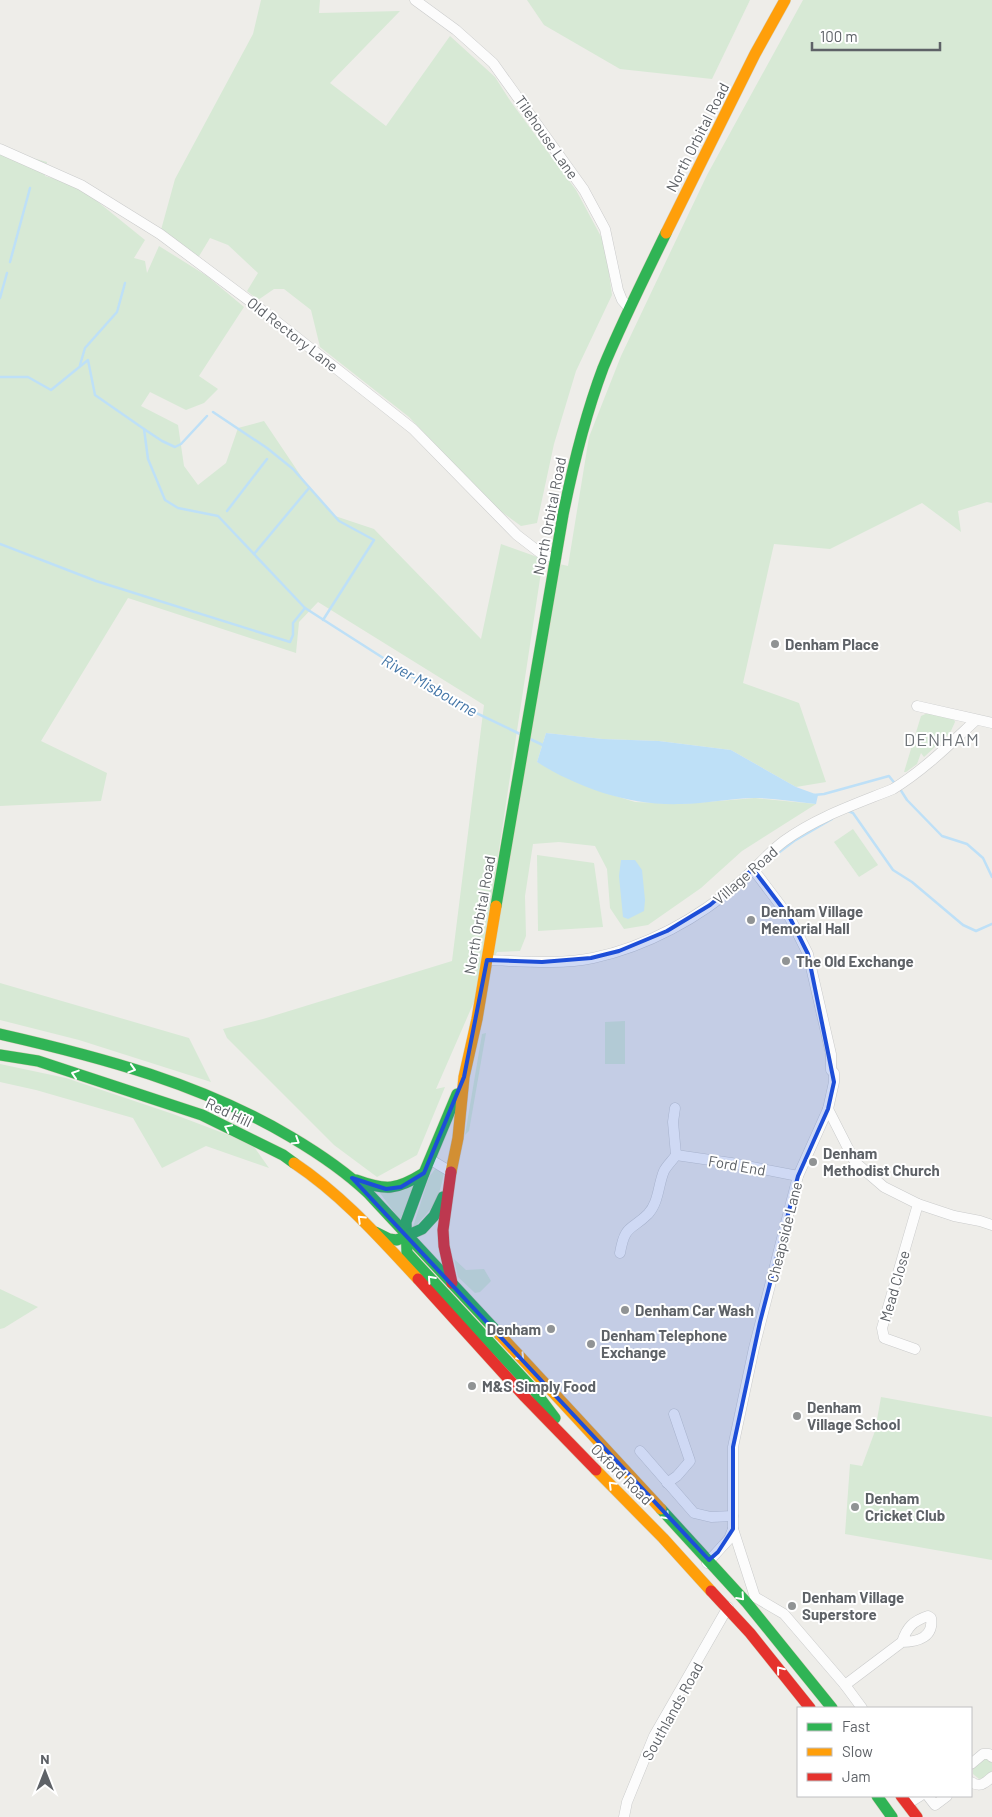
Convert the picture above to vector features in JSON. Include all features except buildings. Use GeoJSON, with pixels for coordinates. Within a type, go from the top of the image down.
{"type":"FeatureCollection","features":[{"type":"Feature","properties":{"kind":"main road","name":"North Orbital Road"},"geometry":{"type":"LineString","coordinates":[[452,1283],[450,1255],[443,1230],[450,1176],[458,1138],[464,1077],[477,1018],[573,466],[586,418],[603,369],[628,308],[755,54],[785,0]]}},
{"type":"Feature","properties":{"kind":"main road","name":"Red Hill"},"geometry":{"type":"LineString","coordinates":[[0,1034],[75,1052],[151,1075],[212,1097],[268,1123],[352,1178],[384,1209],[407,1235]]}},
{"type":"Feature","properties":{"kind":"main road","name":"Red Hill"},"geometry":{"type":"LineString","coordinates":[[0,1055],[38,1062],[202,1115],[283,1155],[320,1180],[407,1267]]}},
{"type":"Feature","properties":{"kind":"main road","name":"North Orbital Road"},"geometry":{"type":"LineString","coordinates":[[407,1235],[406,1222],[464,1077]]}},
{"type":"Feature","properties":{"kind":"main road"},"geometry":{"type":"LineString","coordinates":[[352,1178],[374,1187],[386,1189],[401,1187],[424,1173]]}},
{"type":"Feature","properties":{"kind":"main road"},"geometry":{"type":"LineString","coordinates":[[374,1232],[389,1239],[397,1240],[422,1229],[440,1207],[450,1176]]}},
{"type":"Feature","properties":{"kind":"main road"},"geometry":{"type":"LineString","coordinates":[[407,1235],[407,1253],[534,1390],[588,1462]]}},
{"type":"Feature","properties":{"kind":"main road","name":"Oxford Road"},"geometry":{"type":"LineString","coordinates":[[407,1235],[666,1516],[709,1560],[747,1603],[831,1707]]}},
{"type":"Feature","properties":{"kind":"main road","name":"Oxford Road"},"geometry":{"type":"LineString","coordinates":[[407,1267],[494,1365],[649,1522],[729,1608],[809,1707]]}},
{"type":"Feature","properties":{"kind":"main road"},"geometry":{"type":"LineString","coordinates":[[878,1797],[892,1817]]}},
{"type":"Feature","properties":{"kind":"main road"},"geometry":{"type":"LineString","coordinates":[[904,1800],[917,1817]]}},
{"type":"Feature","properties":{"kind":"street","name":"Tilehouse Lane"},"geometry":{"type":"LineString","coordinates":[[415,0],[456,30],[493,63],[584,190],[605,229],[618,290],[628,308]]}},
{"type":"Feature","properties":{"kind":"street","name":"Old Rectory Lane"},"geometry":{"type":"LineString","coordinates":[[0,149],[81,186],[167,240],[267,314],[413,429],[517,535],[543,555],[556,558]]}},
{"type":"Feature","properties":{"kind":"street"},"geometry":{"type":"LineString","coordinates":[[917,706],[992,723]]}},
{"type":"Feature","properties":{"kind":"street","name":"Village Road"},"geometry":{"type":"LineString","coordinates":[[487,960],[542,962],[591,958],[619,951],[667,931],[710,905],[739,883],[769,852],[786,840],[843,808],[898,786],[940,753],[976,720]]}},
{"type":"Feature","properties":{"kind":"street","name":"Cheapside Lane"},"geometry":{"type":"LineString","coordinates":[[753,869],[790,918],[808,954],[831,1054],[831,1070],[834,1073],[834,1082],[828,1109],[798,1176],[756,1340],[733,1447],[733,1529],[755,1597],[784,1614],[861,1707]]}},
{"type":"Feature","properties":{"kind":"street"},"geometry":{"type":"LineString","coordinates":[[620,1253],[623,1239],[630,1227],[649,1213],[659,1193],[664,1171],[676,1155],[673,1122],[675,1108]]}},
{"type":"Feature","properties":{"kind":"street"},"geometry":{"type":"LineString","coordinates":[[828,1109],[855,1162],[884,1188],[918,1204],[954,1216],[992,1225]]}},
{"type":"Feature","properties":{"kind":"street"},"geometry":{"type":"LineString","coordinates":[[439,1139],[458,1138]]}},
{"type":"Feature","properties":{"kind":"street","name":"Ford End"},"geometry":{"type":"LineString","coordinates":[[676,1155],[798,1176]]}},
{"type":"Feature","properties":{"kind":"street"},"geometry":{"type":"LineString","coordinates":[[431,1160],[450,1176]]}},
{"type":"Feature","properties":{"kind":"street","name":"Mead Close"},"geometry":{"type":"LineString","coordinates":[[914,1349],[884,1338],[882,1328],[918,1204]]}},
{"type":"Feature","properties":{"kind":"street"},"geometry":{"type":"LineString","coordinates":[[668,1483],[690,1462],[674,1414]]}},
{"type":"Feature","properties":{"kind":"street"},"geometry":{"type":"LineString","coordinates":[[640,1451],[694,1513],[711,1517],[733,1516]]}},
{"type":"Feature","properties":{"kind":"street"},"geometry":{"type":"LineString","coordinates":[[729,1608],[704,1569],[709,1560],[729,1539],[733,1529]]}},
{"type":"Feature","properties":{"kind":"street","name":"Southlands Road"},"geometry":{"type":"LineString","coordinates":[[624,1817],[626,1802],[654,1736],[729,1608]]}},
{"type":"Feature","properties":{"kind":"street"},"geometry":{"type":"LineString","coordinates":[[845,1686],[902,1642]]}},
{"type":"Feature","properties":{"kind":"street"},"geometry":{"type":"LineString","coordinates":[[972,1763],[983,1754],[990,1754],[992,1757]]}},
{"type":"Feature","properties":{"kind":"street"},"geometry":{"type":"LineString","coordinates":[[972,1782],[982,1785],[992,1777]]}},
{"type":"Feature","properties":{"kind":"street"},"geometry":{"type":"LineString","coordinates":[[929,1797],[935,1805],[946,1797]]}},
{"type":"Feature","properties":{"kind":"highlighted area"},"geometry":{"type":"Polygon","coordinates":[[[753,869],[790,918],[808,954],[834,1082],[828,1109],[798,1176],[760,1322],[733,1447],[733,1529],[718,1552],[709,1560],[352,1178],[386,1189],[401,1187],[424,1173],[464,1077],[487,960],[542,962],[591,958],[619,951],[667,931],[710,905],[753,869]]]}},
{"type":"Feature","properties":{"kind":"green space"},"geometry":{"type":"Polygon","coordinates":[[[261,0],[320,0],[319,13],[400,11],[330,83],[386,126],[450,36],[495,77],[511,102],[576,190],[605,244],[612,295],[576,371],[554,444],[537,523],[521,526],[495,507],[409,417],[320,347],[311,310],[284,289],[274,289],[258,300],[247,291],[258,273],[228,245],[210,238],[198,258],[161,230],[175,179],[253,34],[261,0]]]}},
{"type":"Feature","properties":{"kind":"green space"},"geometry":{"type":"Polygon","coordinates":[[[527,0],[750,0],[712,79],[620,69],[544,25],[527,0]]]}},
{"type":"Feature","properties":{"kind":"green space"},"geometry":{"type":"Polygon","coordinates":[[[803,0],[992,0],[992,503],[987,502],[958,511],[961,532],[922,503],[830,549],[774,544],[743,683],[799,703],[826,782],[796,787],[731,750],[659,741],[603,739],[546,733],[537,762],[603,792],[635,802],[681,804],[755,798],[816,804],[742,851],[701,888],[648,925],[624,929],[610,908],[607,869],[595,846],[559,842],[533,844],[525,896],[526,936],[520,951],[497,952],[489,969],[555,563],[568,566],[589,437],[621,356],[707,175],[803,0]]]}},
{"type":"Feature","properties":{"kind":"green space"},"geometry":{"type":"Polygon","coordinates":[[[0,149],[47,162],[45,176],[77,185],[145,240],[134,258],[145,261],[147,273],[159,246],[207,276],[244,307],[199,376],[218,389],[204,403],[186,410],[150,392],[141,406],[178,425],[184,466],[198,485],[226,463],[238,428],[264,421],[309,488],[335,516],[374,529],[481,639],[501,544],[543,559],[477,995],[436,1089],[445,1087],[417,1155],[377,1177],[334,1145],[227,1038],[223,1029],[263,1019],[452,961],[484,705],[318,602],[299,622],[296,653],[128,598],[41,741],[107,773],[101,801],[0,806],[0,149]]]}},
{"type":"Feature","properties":{"kind":"green space"},"geometry":{"type":"Polygon","coordinates":[[[930,712],[954,719],[955,722],[950,733],[924,757],[921,753],[917,764],[904,772],[921,716],[930,712]]]}},
{"type":"Feature","properties":{"kind":"green space"},"geometry":{"type":"Polygon","coordinates":[[[853,829],[878,865],[859,877],[834,842],[853,829]]]}},
{"type":"Feature","properties":{"kind":"green space"},"geometry":{"type":"Polygon","coordinates":[[[537,855],[594,863],[603,927],[538,931],[537,855]]]}},
{"type":"Feature","properties":{"kind":"green space"},"geometry":{"type":"Polygon","coordinates":[[[0,983],[189,1038],[211,1082],[79,1040],[0,1020],[0,983]]]}},
{"type":"Feature","properties":{"kind":"green space"},"geometry":{"type":"Polygon","coordinates":[[[625,1021],[625,1064],[605,1064],[605,1022],[625,1021]]]}},
{"type":"Feature","properties":{"kind":"green space"},"geometry":{"type":"Polygon","coordinates":[[[486,1033],[469,1131],[465,1135],[482,1034],[486,1033]]]}},
{"type":"Feature","properties":{"kind":"green space"},"geometry":{"type":"Polygon","coordinates":[[[0,1064],[66,1078],[173,1114],[252,1144],[269,1168],[206,1146],[162,1168],[133,1118],[36,1090],[0,1082],[0,1064]]]}},
{"type":"Feature","properties":{"kind":"green space"},"geometry":{"type":"Polygon","coordinates":[[[436,1168],[444,1173],[437,1199],[412,1230],[429,1177],[436,1168]]]}},
{"type":"Feature","properties":{"kind":"green space"},"geometry":{"type":"Polygon","coordinates":[[[416,1182],[400,1220],[380,1193],[416,1182]]]}},
{"type":"Feature","properties":{"kind":"green space"},"geometry":{"type":"Polygon","coordinates":[[[454,1259],[466,1270],[484,1269],[491,1281],[480,1292],[475,1293],[458,1277],[454,1259]]]}},
{"type":"Feature","properties":{"kind":"green space"},"geometry":{"type":"Polygon","coordinates":[[[0,1289],[38,1307],[0,1329],[0,1289]]]}},
{"type":"Feature","properties":{"kind":"green space"},"geometry":{"type":"Polygon","coordinates":[[[881,1397],[992,1417],[992,1560],[845,1534],[850,1464],[862,1466],[875,1431],[881,1397]]]}},
{"type":"Feature","properties":{"kind":"green space"},"geometry":{"type":"Polygon","coordinates":[[[986,1758],[992,1761],[992,1771],[984,1778],[979,1779],[973,1774],[973,1769],[986,1758]]]}},
{"type":"Feature","properties":{"kind":"water"},"geometry":{"type":"Polygon","coordinates":[[[546,733],[603,739],[659,741],[731,750],[796,787],[818,795],[816,804],[755,798],[691,804],[663,804],[625,799],[588,788],[553,772],[537,762],[546,733]]]}},
{"type":"Feature","properties":{"kind":"water"},"geometry":{"type":"Polygon","coordinates":[[[621,860],[635,860],[642,870],[645,900],[644,911],[628,919],[623,917],[619,876],[621,860]]]}},
{"type":"Feature","properties":{"kind":"waterway"},"geometry":{"type":"LineString","coordinates":[[10,262],[30,188]]}},
{"type":"Feature","properties":{"kind":"waterway"},"geometry":{"type":"LineString","coordinates":[[0,298],[7,273]]}},
{"type":"Feature","properties":{"kind":"waterway"},"geometry":{"type":"LineString","coordinates":[[80,365],[85,348],[117,312],[125,283]]}},
{"type":"Feature","properties":{"kind":"waterway","name":"River Misbourne"},"geometry":{"type":"LineString","coordinates":[[0,377],[28,377],[51,390],[88,360],[95,395],[144,429],[148,459],[165,500],[178,508],[218,516],[305,608],[449,700],[520,734]]}},
{"type":"Feature","properties":{"kind":"waterway"},"geometry":{"type":"LineString","coordinates":[[213,412],[267,448],[293,469],[339,521],[374,540],[323,620]]}},
{"type":"Feature","properties":{"kind":"waterway"},"geometry":{"type":"LineString","coordinates":[[144,429],[175,447],[181,444],[207,416]]}},
{"type":"Feature","properties":{"kind":"waterway"},"geometry":{"type":"LineString","coordinates":[[227,511],[267,459]]}},
{"type":"Feature","properties":{"kind":"waterway"},"geometry":{"type":"LineString","coordinates":[[254,554],[309,488]]}},
{"type":"Feature","properties":{"kind":"waterway"},"geometry":{"type":"LineString","coordinates":[[0,544],[96,581],[290,642],[293,635],[293,623],[305,608]]}},
{"type":"Feature","properties":{"kind":"waterway","name":"River Misbourne"},"geometry":{"type":"LineString","coordinates":[[530,739],[545,746]]}},
{"type":"Feature","properties":{"kind":"waterway","name":"River Misbourne"},"geometry":{"type":"LineString","coordinates":[[814,795],[889,776],[896,785]]}},
{"type":"Feature","properties":{"kind":"waterway","name":"River Misbourne"},"geometry":{"type":"LineString","coordinates":[[900,789],[907,800],[942,836],[967,844],[983,858],[992,877]]}},
{"type":"Feature","properties":{"kind":"waterway"},"geometry":{"type":"LineString","coordinates":[[848,811],[853,813],[893,870],[912,882],[963,925],[976,931],[992,924]]}},
{"type":"Feature","properties":{"kind":"waterway"},"geometry":{"type":"LineString","coordinates":[[773,857],[794,841],[832,819]]}},
{"type":"Feature","properties":{"kind":"traffic: fast"},"geometry":{"type":"LineString","coordinates":[[496,906],[563,515],[575,459],[603,368],[625,317],[666,233]]}},
{"type":"Feature","properties":{"kind":"traffic: fast"},"geometry":{"type":"LineString","coordinates":[[0,1034],[76,1052],[186,1087],[257,1118],[311,1149],[350,1177],[368,1193],[500,1335]]}},
{"type":"Feature","properties":{"kind":"traffic: fast"},"geometry":{"type":"LineString","coordinates":[[0,1055],[38,1061],[202,1115],[283,1155],[294,1163]]}},
{"type":"Feature","properties":{"kind":"traffic: fast"},"geometry":{"type":"LineString","coordinates":[[457,1094],[406,1222],[407,1253],[534,1390],[555,1418]]}},
{"type":"Feature","properties":{"kind":"traffic: fast"},"geometry":{"type":"LineString","coordinates":[[356,1180],[375,1186],[391,1187],[399,1186],[424,1173]]}},
{"type":"Feature","properties":{"kind":"traffic: fast"},"geometry":{"type":"LineString","coordinates":[[375,1232],[389,1239],[397,1240],[422,1229],[434,1216],[443,1197]]}},
{"type":"Feature","properties":{"kind":"traffic: fast"},"geometry":{"type":"LineString","coordinates":[[661,1509],[747,1603],[831,1707]]}},
{"type":"Feature","properties":{"kind":"traffic: fast"},"geometry":{"type":"LineString","coordinates":[[878,1797],[892,1817]]}},
{"type":"Feature","properties":{"kind":"traffic: slow"},"geometry":{"type":"LineString","coordinates":[[666,233],[755,54],[785,0]]}},
{"type":"Feature","properties":{"kind":"traffic: slow"},"geometry":{"type":"LineString","coordinates":[[451,1172],[458,1138],[464,1077],[477,1019],[496,906]]}},
{"type":"Feature","properties":{"kind":"traffic: slow"},"geometry":{"type":"LineString","coordinates":[[294,1163],[312,1175],[344,1203],[418,1279]]}},
{"type":"Feature","properties":{"kind":"traffic: slow"},"geometry":{"type":"LineString","coordinates":[[500,1335],[661,1509]]}},
{"type":"Feature","properties":{"kind":"traffic: slow"},"geometry":{"type":"LineString","coordinates":[[596,1470],[663,1538],[711,1591]]}},
{"type":"Feature","properties":{"kind":"traffic: jam"},"geometry":{"type":"LineString","coordinates":[[451,1172],[443,1230],[444,1246],[452,1283]]}},
{"type":"Feature","properties":{"kind":"traffic: jam"},"geometry":{"type":"LineString","coordinates":[[418,1279],[525,1397],[596,1470]]}},
{"type":"Feature","properties":{"kind":"traffic: jam"},"geometry":{"type":"LineString","coordinates":[[711,1591],[750,1633],[809,1707]]}},
{"type":"Feature","properties":{"kind":"traffic: jam"},"geometry":{"type":"LineString","coordinates":[[902,1797],[917,1817]]}},
{"type":"Feature","properties":{"kind":"place","name":"Denham Place"},"geometry":{"type":"Point","coordinates":[775,644]}},
{"type":"Feature","properties":{"kind":"place","name":"Denham Village Memorial Hall"},"geometry":{"type":"Point","coordinates":[751,920]}},
{"type":"Feature","properties":{"kind":"place","name":"The Old Exchange"},"geometry":{"type":"Point","coordinates":[786,961]}},
{"type":"Feature","properties":{"kind":"place","name":"Denham Methodist Church"},"geometry":{"type":"Point","coordinates":[813,1162]}},
{"type":"Feature","properties":{"kind":"place","name":"Denham Car Wash"},"geometry":{"type":"Point","coordinates":[625,1310]}},
{"type":"Feature","properties":{"kind":"place","name":"Denham"},"geometry":{"type":"Point","coordinates":[551,1329]}},
{"type":"Feature","properties":{"kind":"place","name":"Denham Telephone Exchange"},"geometry":{"type":"Point","coordinates":[591,1344]}},
{"type":"Feature","properties":{"kind":"place","name":"M&S Simply Food"},"geometry":{"type":"Point","coordinates":[472,1386]}},
{"type":"Feature","properties":{"kind":"place","name":"Denham Village School"},"geometry":{"type":"Point","coordinates":[797,1416]}},
{"type":"Feature","properties":{"kind":"place","name":"Denham Cricket Club"},"geometry":{"type":"Point","coordinates":[855,1507]}},
{"type":"Feature","properties":{"kind":"place","name":"Denham Village Superstore"},"geometry":{"type":"Point","coordinates":[792,1606]}},
{"type":"Feature","properties":{"kind":"district","name":"DENHAM"},"geometry":{"type":"Point","coordinates":[942,739]}}]}
